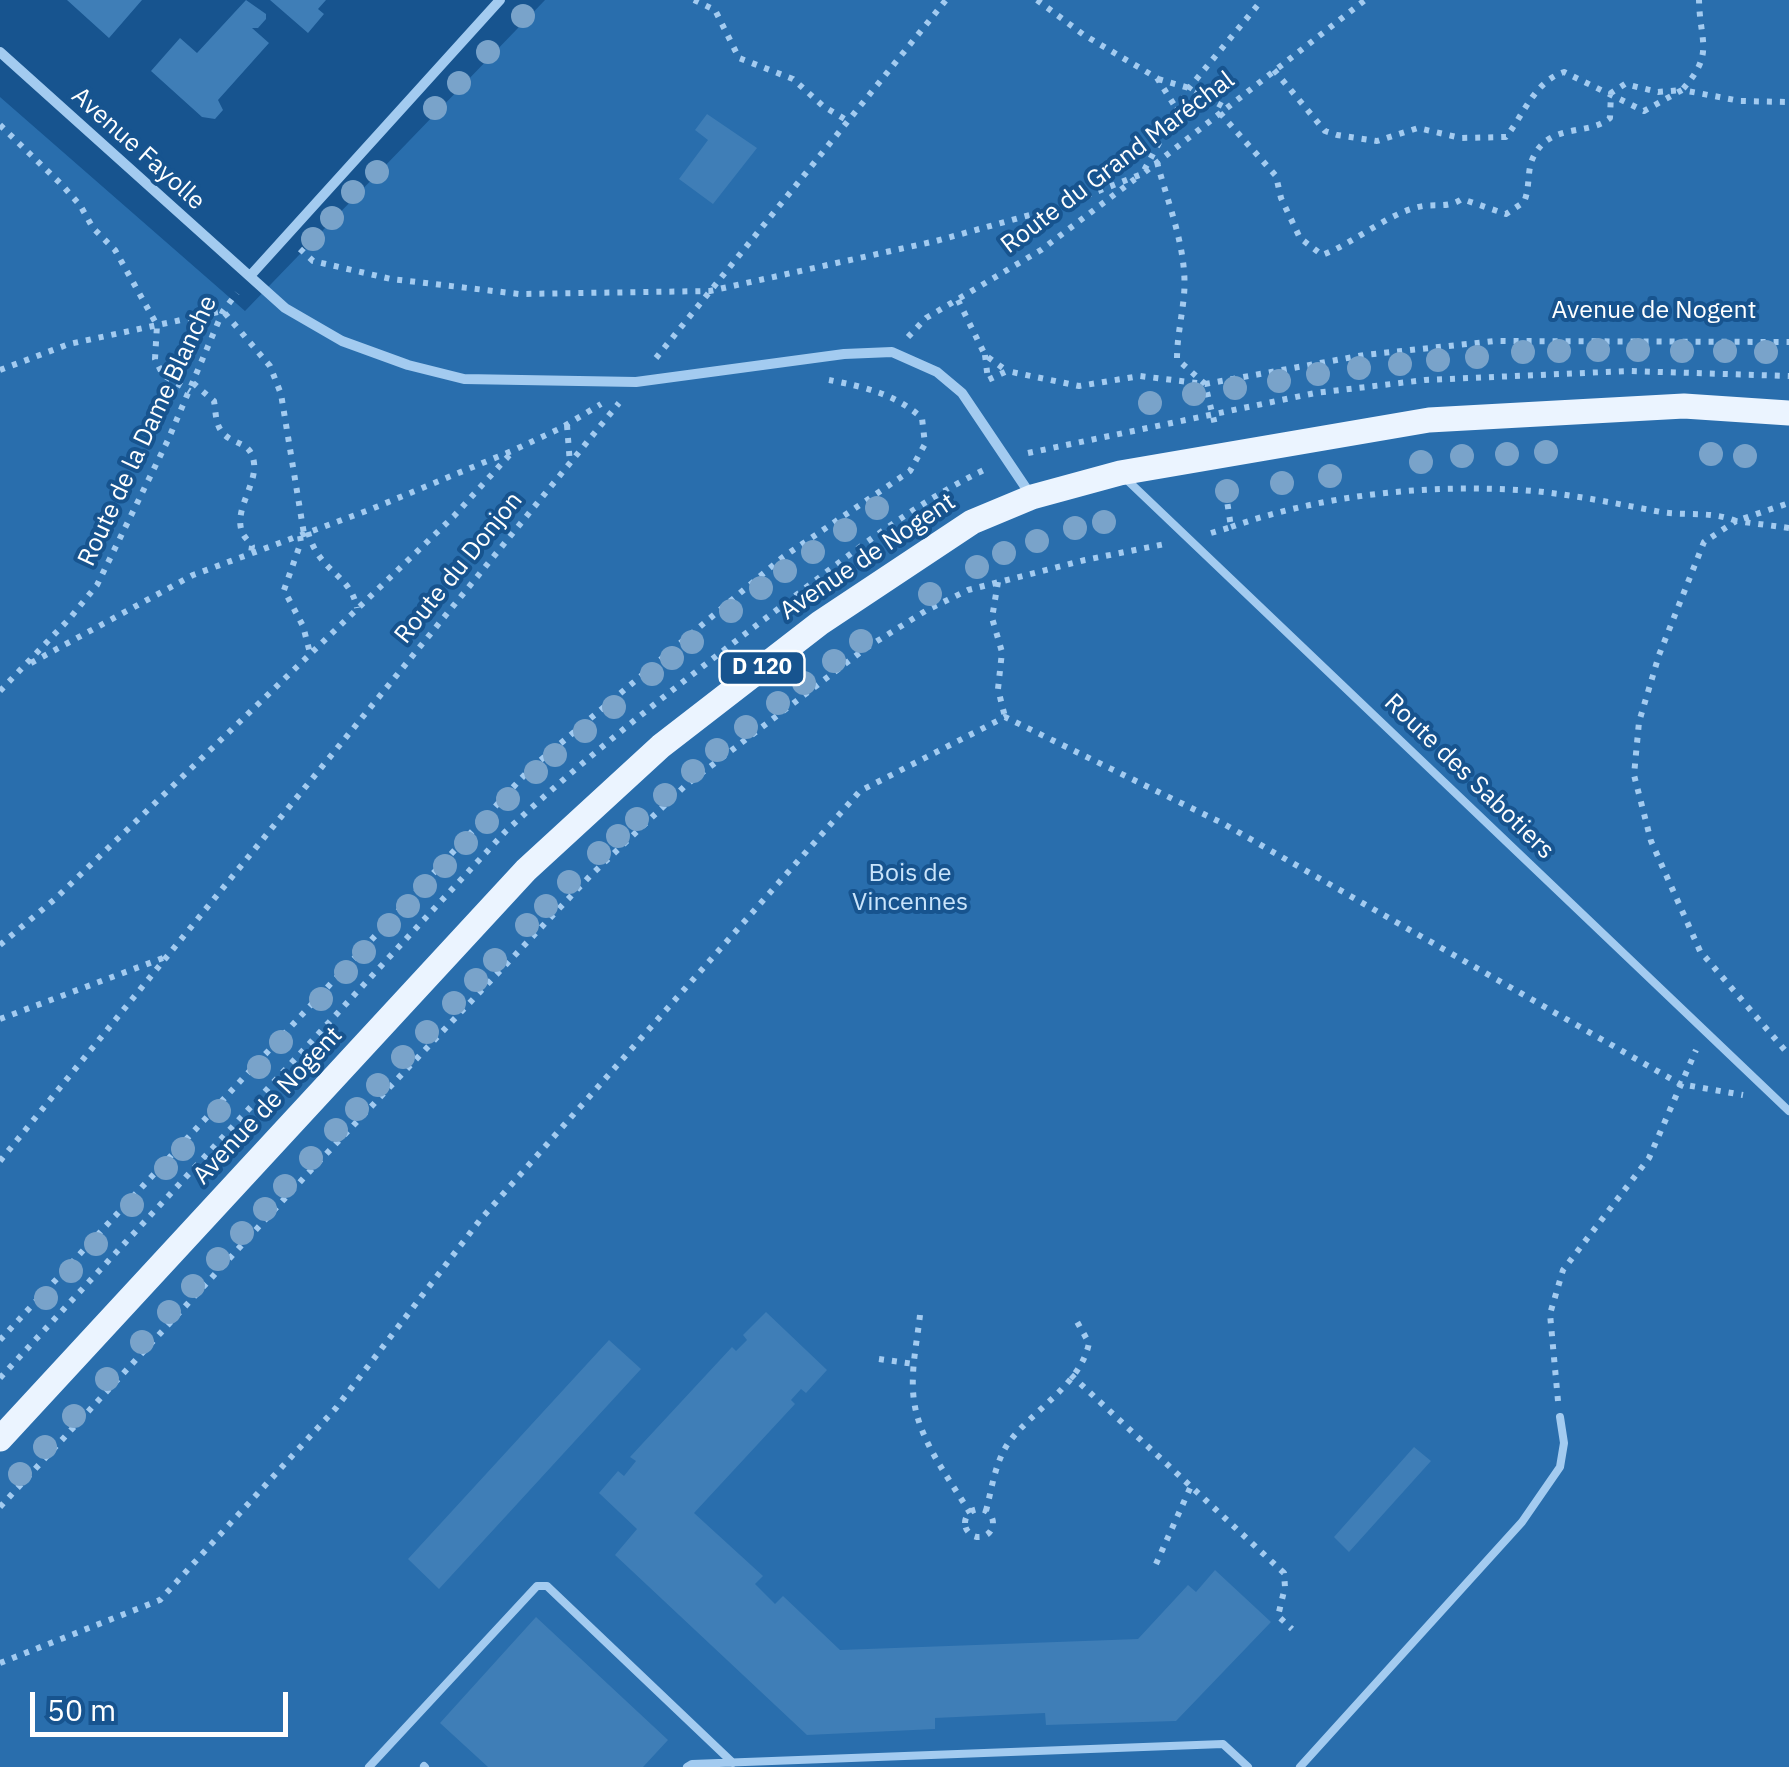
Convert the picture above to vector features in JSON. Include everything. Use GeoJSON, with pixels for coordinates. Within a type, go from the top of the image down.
{"type":"FeatureCollection","features":[{"type":"Feature","properties":{"kind":"main road","name":"Avenue de Nogent"},"geometry":{"type":"LineString","coordinates":[[0,1439],[526,870],[660,746],[820,623],[944,538],[1032,497],[1120,473],[1430,420],[1684,406],[1789,413]]}},
{"type":"Feature","properties":{"kind":"street"},"geometry":{"type":"LineString","coordinates":[[500,0],[250,276],[285,308],[328,333],[408,365],[464,379],[636,382],[844,354],[892,352],[937,372],[962,393],[1032,497]]}},
{"type":"Feature","properties":{"kind":"street","name":"Avenue Fayolle"},"geometry":{"type":"LineString","coordinates":[[0,52],[250,276]]}},
{"type":"Feature","properties":{"kind":"lane","name":"Route des Sabotiers"},"geometry":{"type":"LineString","coordinates":[[1120,473],[1789,1111]]}},
{"type":"Feature","properties":{"kind":"lane"},"geometry":{"type":"LineString","coordinates":[[1300,1767],[1522,1522],[1560,1467],[1564,1443],[1560,1417]]}},
{"type":"Feature","properties":{"kind":"lane"},"geometry":{"type":"LineString","coordinates":[[369,1767],[537,1586],[547,1586],[734,1762]]}},
{"type":"Feature","properties":{"kind":"lane"},"geometry":{"type":"LineString","coordinates":[[686,1767],[1223,1744],[1248,1767]]}},
{"type":"Feature","properties":{"kind":"path"},"geometry":{"type":"LineString","coordinates":[[694,0],[715,10],[738,58],[794,79],[848,121]]}},
{"type":"Feature","properties":{"kind":"path","name":"Route du Donjon"},"geometry":{"type":"LineString","coordinates":[[0,1161],[946,0]]}},
{"type":"Feature","properties":{"kind":"path"},"geometry":{"type":"LineString","coordinates":[[1037,0],[1084,35],[1157,78],[1189,88],[1223,110],[1276,176],[1281,198],[1300,238],[1322,255],[1406,211],[1424,206],[1462,199],[1506,214],[1517,208],[1528,194],[1532,160],[1542,147],[1561,132],[1601,126],[1610,118],[1611,93]]}},
{"type":"Feature","properties":{"kind":"path"},"geometry":{"type":"LineString","coordinates":[[300,249],[314,261],[390,279],[519,294],[710,292],[936,241],[1055,208],[1142,174],[1189,88],[1262,0]]}},
{"type":"Feature","properties":{"kind":"path","name":"Route du Grand Maréchal"},"geometry":{"type":"LineString","coordinates":[[892,352],[926,318],[1041,250],[1364,0]]}},
{"type":"Feature","properties":{"kind":"path"},"geometry":{"type":"LineString","coordinates":[[1274,70],[1325,131],[1367,142],[1418,128],[1462,138],[1506,137],[1532,96],[1564,72],[1644,112],[1682,90],[1703,63],[1699,0]]}},
{"type":"Feature","properties":{"kind":"path"},"geometry":{"type":"LineString","coordinates":[[1157,78],[1176,108]]}},
{"type":"Feature","properties":{"kind":"path"},"geometry":{"type":"LineString","coordinates":[[1611,93],[1625,84],[1658,92],[1682,90],[1740,101],[1789,102]]}},
{"type":"Feature","properties":{"kind":"path"},"geometry":{"type":"LineString","coordinates":[[0,125],[80,205],[93,228],[115,250],[156,325],[155,359],[163,376],[192,387],[214,402],[224,436],[251,452],[254,473],[241,523],[252,546],[251,553]]}},
{"type":"Feature","properties":{"kind":"path"},"geometry":{"type":"LineString","coordinates":[[1157,162],[1182,255],[1184,294],[1177,359],[1204,384],[1231,527]]}},
{"type":"Feature","properties":{"kind":"path","name":"Route de la Dame Blanche"},"geometry":{"type":"LineString","coordinates":[[0,691],[97,585],[192,387],[223,311],[250,276]]}},
{"type":"Feature","properties":{"kind":"path"},"geometry":{"type":"LineString","coordinates":[[958,300],[986,355],[988,380],[1006,371],[986,355]]}},
{"type":"Feature","properties":{"kind":"path"},"geometry":{"type":"LineString","coordinates":[[0,370],[69,344],[223,311],[270,366],[281,394],[304,534],[317,558],[349,586],[357,608]]}},
{"type":"Feature","properties":{"kind":"path","name":"Avenue de Nogent"},"geometry":{"type":"LineString","coordinates":[[1006,371],[1080,386],[1140,376],[1204,384],[1364,355],[1496,341],[1789,342]]}},
{"type":"Feature","properties":{"kind":"path"},"geometry":{"type":"LineString","coordinates":[[0,1340],[530,769],[783,557],[910,472],[924,444],[922,418],[902,401],[882,392],[814,380]]}},
{"type":"Feature","properties":{"kind":"path"},"geometry":{"type":"LineString","coordinates":[[24,667],[193,575],[514,450],[566,425],[636,382]]}},
{"type":"Feature","properties":{"kind":"path"},"geometry":{"type":"LineString","coordinates":[[566,425],[570,464]]}},
{"type":"Feature","properties":{"kind":"path"},"geometry":{"type":"LineString","coordinates":[[0,945],[55,899],[454,516],[514,450]]}},
{"type":"Feature","properties":{"kind":"path"},"geometry":{"type":"LineString","coordinates":[[0,1507],[310,1170],[590,876],[686,786],[866,648],[927,610],[968,590],[1085,560],[1191,539],[1317,504],[1420,491],[1529,491],[1590,497],[1666,513],[1722,515],[1736,521],[1789,528]]}},
{"type":"Feature","properties":{"kind":"path"},"geometry":{"type":"LineString","coordinates":[[1789,502],[1736,521],[1704,542],[1659,655],[1639,722],[1634,775],[1651,841],[1700,951],[1789,1056]]}},
{"type":"Feature","properties":{"kind":"path"},"geometry":{"type":"LineString","coordinates":[[304,534],[284,590],[303,626],[310,653]]}},
{"type":"Feature","properties":{"kind":"path"},"geometry":{"type":"LineString","coordinates":[[998,582],[992,618],[1002,652],[998,689],[1005,716],[1224,824],[1680,1084],[1779,1102]]}},
{"type":"Feature","properties":{"kind":"path"},"geometry":{"type":"LineString","coordinates":[[0,1663],[160,1600],[336,1408],[480,1220],[860,790],[1005,716]]}},
{"type":"Feature","properties":{"kind":"path"},"geometry":{"type":"LineString","coordinates":[[0,1019],[167,957]]}},
{"type":"Feature","properties":{"kind":"path"},"geometry":{"type":"LineString","coordinates":[[1560,1417],[1550,1314],[1562,1270],[1648,1158],[1705,1031]]}},
{"type":"Feature","properties":{"kind":"path"},"geometry":{"type":"LineString","coordinates":[[920,1314],[914,1402],[922,1428],[970,1513],[966,1528],[981,1537],[989,1534],[992,1517],[978,1509],[970,1513]]}},
{"type":"Feature","properties":{"kind":"path"},"geometry":{"type":"LineString","coordinates":[[986,1511],[995,1472],[1009,1442],[1083,1360],[1089,1343],[1076,1320]]}},
{"type":"Feature","properties":{"kind":"path"},"geometry":{"type":"LineString","coordinates":[[878,1359],[914,1364]]}},
{"type":"Feature","properties":{"kind":"path"},"geometry":{"type":"LineString","coordinates":[[1072,1375],[1284,1573],[1278,1616],[1292,1629]]}},
{"type":"Feature","properties":{"kind":"path"},"geometry":{"type":"LineString","coordinates":[[1156,1564],[1191,1486]]}},
{"type":"Feature","properties":{"kind":"green space","name":"Bois de Vincennes"},"geometry":{"type":"Polygon","coordinates":[[[545,0],[1789,0],[1789,1767],[0,1767],[0,97],[245,311],[545,0]]]}},
{"type":"Feature","properties":{"kind":"building"},"geometry":{"type":"Polygon","coordinates":[[[67,0],[142,0],[109,38],[67,0]]]}},
{"type":"Feature","properties":{"kind":"building"},"geometry":{"type":"Polygon","coordinates":[[[246,0],[266,14],[258,28],[252,28],[269,43],[218,100],[223,110],[215,119],[202,117],[151,71],[180,38],[197,53],[246,0]]]}},
{"type":"Feature","properties":{"kind":"building"},"geometry":{"type":"Polygon","coordinates":[[[270,0],[326,0],[318,9],[324,14],[308,33],[270,0]]]}},
{"type":"Feature","properties":{"kind":"building"},"geometry":{"type":"Polygon","coordinates":[[[707,114],[757,148],[713,204],[679,179],[708,140],[695,130],[707,114]]]}},
{"type":"Feature","properties":{"kind":"building"},"geometry":{"type":"Polygon","coordinates":[[[766,1312],[827,1370],[806,1393],[801,1389],[791,1400],[795,1404],[694,1513],[763,1576],[755,1584],[775,1604],[783,1596],[840,1650],[1138,1639],[1188,1585],[1196,1592],[1215,1570],[1271,1622],[1176,1721],[1046,1725],[1045,1713],[935,1718],[935,1729],[807,1735],[615,1555],[637,1529],[599,1493],[618,1471],[624,1476],[636,1461],[630,1457],[732,1347],[736,1351],[747,1340],[743,1335],[766,1312]]]}},
{"type":"Feature","properties":{"kind":"building"},"geometry":{"type":"Polygon","coordinates":[[[609,1340],[641,1369],[439,1589],[408,1559],[609,1340]]]}},
{"type":"Feature","properties":{"kind":"building"},"geometry":{"type":"Polygon","coordinates":[[[1414,1447],[1431,1461],[1349,1552],[1334,1537],[1414,1447]]]}},
{"type":"Feature","properties":{"kind":"building"},"geometry":{"type":"Polygon","coordinates":[[[536,1617],[668,1740],[643,1767],[488,1767],[440,1723],[536,1617]]]}}]}
